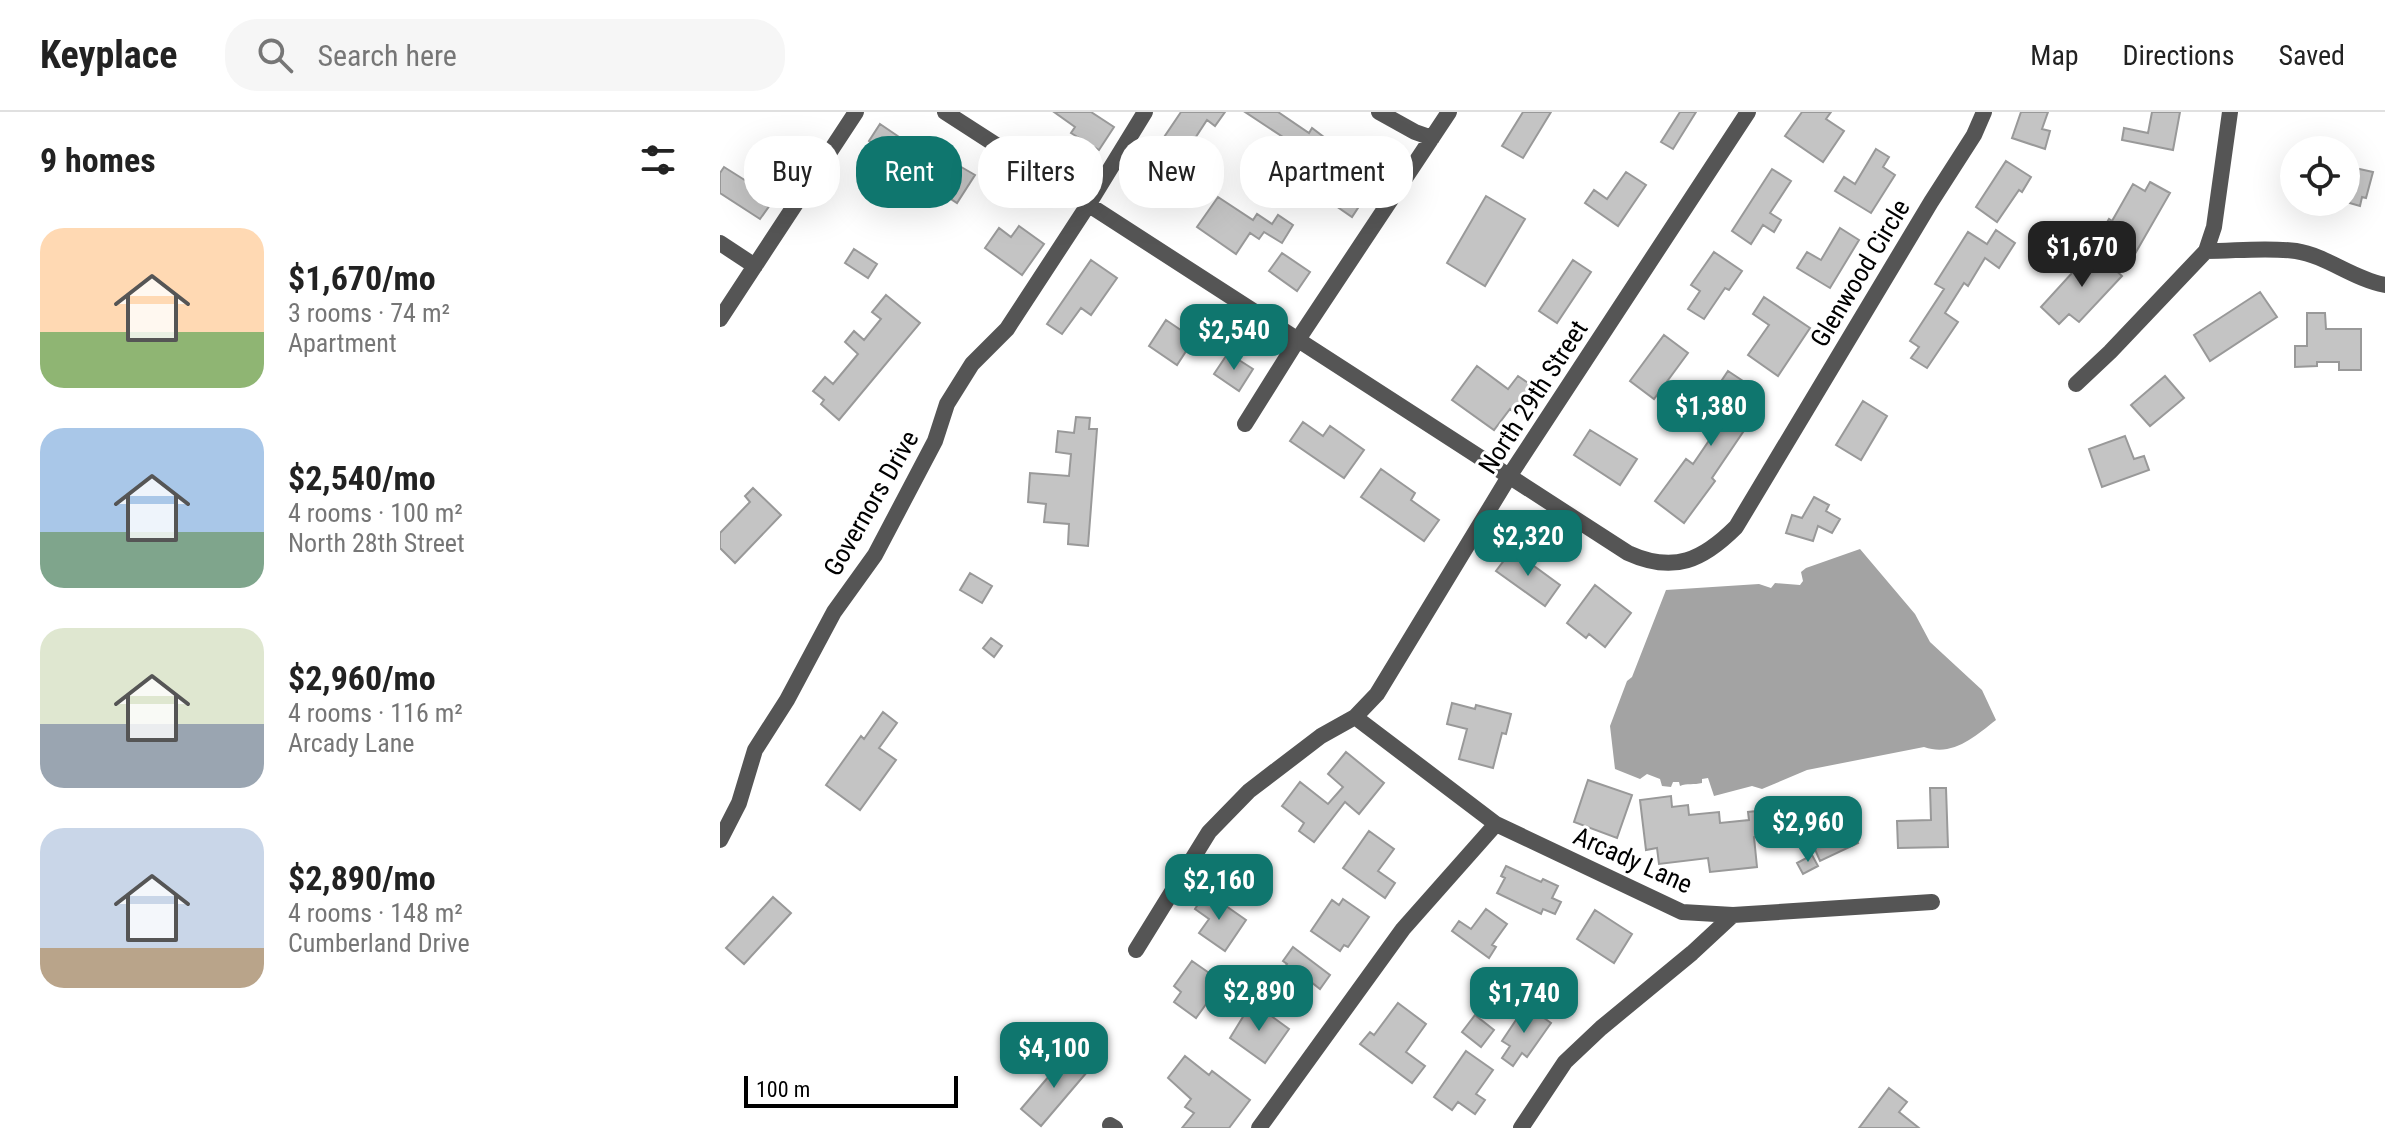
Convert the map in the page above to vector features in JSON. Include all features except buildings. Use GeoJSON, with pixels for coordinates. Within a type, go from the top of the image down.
{"type":"FeatureCollection","features":[{"type":"Feature","properties":{"kind":"street"},"geometry":{"type":"LineString","coordinates":[[720,319],[856,112]]}},
{"type":"Feature","properties":{"kind":"street"},"geometry":{"type":"LineString","coordinates":[[945,112],[982,136]]}},
{"type":"Feature","properties":{"kind":"street","name":"Governors Drive"},"geometry":{"type":"LineString","coordinates":[[1103,181],[1145,112]]}},
{"type":"Feature","properties":{"kind":"street"},"geometry":{"type":"LineString","coordinates":[[1379,112],[1432,138]]}},
{"type":"Feature","properties":{"kind":"street"},"geometry":{"type":"LineString","coordinates":[[1245,424],[1449,112]]}},
{"type":"Feature","properties":{"kind":"street","name":"North 29th Street"},"geometry":{"type":"LineString","coordinates":[[1136,950],[1209,832],[1249,791],[1321,736],[1355,717],[1377,694],[1510,475],[1748,112]]}},
{"type":"Feature","properties":{"kind":"street","name":"Glenwood Circle"},"geometry":{"type":"LineString","coordinates":[[1510,475],[1628,553],[1645,560],[1684,562],[1715,548],[1736,527],[1974,135],[1984,112]]}},
{"type":"Feature","properties":{"kind":"street"},"geometry":{"type":"LineString","coordinates":[[2076,384],[2206,251],[2214,227],[2230,112]]}},
{"type":"Feature","properties":{"kind":"street","name":"Governors Drive"},"geometry":{"type":"LineString","coordinates":[[720,840],[739,803],[755,750],[787,700],[834,612],[875,555],[935,441],[947,404],[972,364],[1007,329],[1086,208]]}},
{"type":"Feature","properties":{"kind":"street"},"geometry":{"type":"LineString","coordinates":[[1093,208],[1510,475]]}},
{"type":"Feature","properties":{"kind":"street"},"geometry":{"type":"LineString","coordinates":[[720,243],[755,266]]}},
{"type":"Feature","properties":{"kind":"street"},"geometry":{"type":"LineString","coordinates":[[2206,251],[2295,251],[2319,258],[2372,283],[2385,285]]}},
{"type":"Feature","properties":{"kind":"street","name":"Arcady Lane"},"geometry":{"type":"LineString","coordinates":[[1355,717],[1496,824],[1682,912],[1733,915],[1932,902]]}},
{"type":"Feature","properties":{"kind":"street"},"geometry":{"type":"LineString","coordinates":[[1259,1128],[1403,929],[1496,824]]}},
{"type":"Feature","properties":{"kind":"street"},"geometry":{"type":"LineString","coordinates":[[1521,1128],[1565,1062],[1733,915]]}},
{"type":"Feature","properties":{"kind":"shaded area"},"geometry":{"type":"Polygon","coordinates":[[[1860,549],[1915,614],[1930,642],[1982,690],[1996,720],[1971,739],[1954,747],[1924,747],[1807,770],[1762,789],[1752,786],[1714,796],[1708,778],[1702,779],[1702,783],[1680,786],[1679,782],[1673,782],[1671,787],[1662,786],[1660,779],[1647,774],[1640,779],[1615,769],[1610,726],[1666,590],[1759,584],[1771,588],[1775,583],[1800,585],[1803,581],[1801,572],[1806,568],[1860,549]]]}}]}
